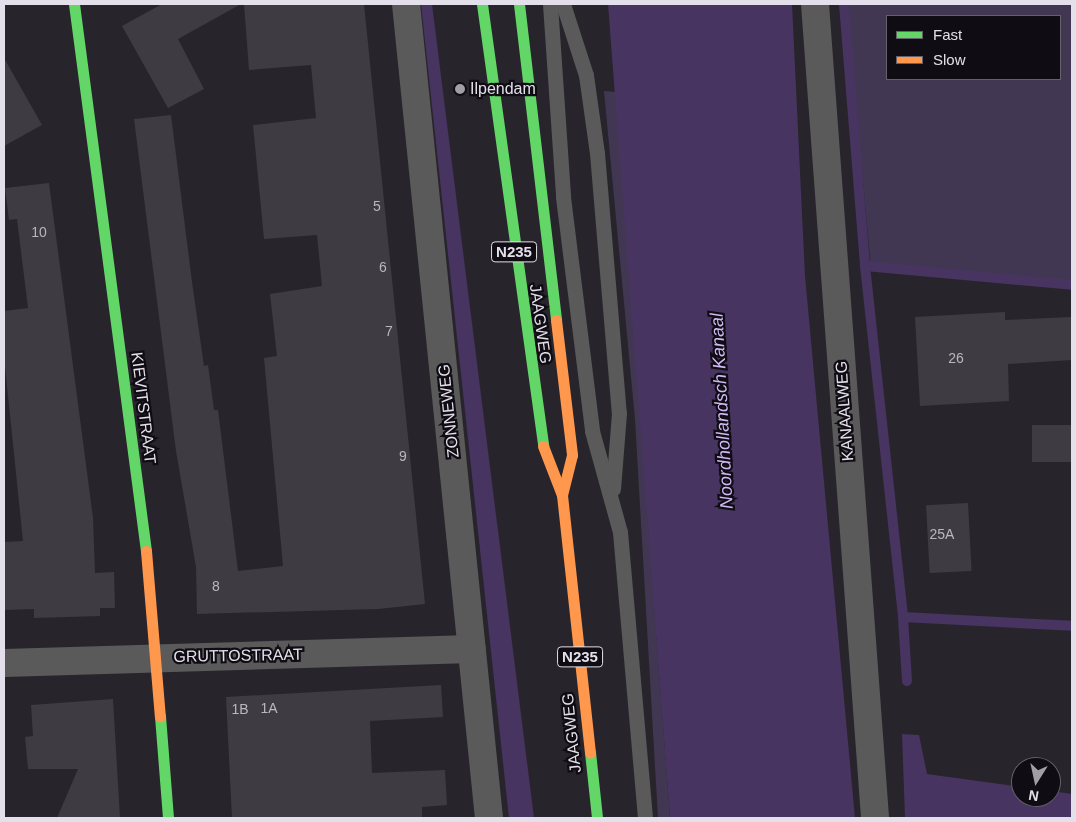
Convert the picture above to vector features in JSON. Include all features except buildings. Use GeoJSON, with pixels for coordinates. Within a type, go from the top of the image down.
{"type":"FeatureCollection","features":[{"type":"Feature","properties":{"kind":"main road","name":"KIEVITSTRAAT"},"geometry":{"type":"LineString","coordinates":[[74,4],[112,274],[156,658],[168,818]]}},
{"type":"Feature","properties":{"kind":"main road","name":"JAAGWEG"},"geometry":{"type":"LineString","coordinates":[[482,4],[544,458],[562,495],[597,818]]}},
{"type":"Feature","properties":{"kind":"main road","name":"JAAGWEG"},"geometry":{"type":"LineString","coordinates":[[519,4],[572,455],[562,495]]}},
{"type":"Feature","properties":{"kind":"street","name":"ZONNEWEG"},"geometry":{"type":"LineString","coordinates":[[406,4],[489,818]]}},
{"type":"Feature","properties":{"kind":"street","name":"KANAALWEG"},"geometry":{"type":"LineString","coordinates":[[815,4],[875,818]]}},
{"type":"Feature","properties":{"kind":"street","name":"GRUTTOSTRAAT"},"geometry":{"type":"LineString","coordinates":[[4,663],[472,649]]}},
{"type":"Feature","properties":{"kind":"lane"},"geometry":{"type":"LineString","coordinates":[[550,4],[563,197],[592,431],[613,498]]}},
{"type":"Feature","properties":{"kind":"lane"},"geometry":{"type":"LineString","coordinates":[[562,4],[586,75],[597,153],[619,413],[613,498],[645,818]]}},
{"type":"Feature","properties":{"kind":"shaded area"},"geometry":{"type":"Polygon","coordinates":[[[847,4],[1072,4],[1072,287],[871,269],[847,4]]]}},
{"type":"Feature","properties":{"kind":"shaded area"},"geometry":{"type":"Polygon","coordinates":[[[604,91],[616,92],[670,818],[658,818],[635,419],[604,91]]]}},
{"type":"Feature","properties":{"kind":"water"},"geometry":{"type":"Polygon","coordinates":[[[421,4],[432,4],[534,818],[509,818],[421,4]]]}},
{"type":"Feature","properties":{"kind":"water","name":"Noordhollandsch Kanaal"},"geometry":{"type":"Polygon","coordinates":[[[608,4],[792,4],[805,276],[855,818],[670,818],[608,4]]]}},
{"type":"Feature","properties":{"kind":"water"},"geometry":{"type":"Polygon","coordinates":[[[902,734],[919,735],[927,774],[1011,786],[1011,807],[1061,807],[1061,792],[1072,794],[1072,818],[905,818],[902,734]]]}},
{"type":"Feature","properties":{"kind":"waterway"},"geometry":{"type":"LineString","coordinates":[[844,4],[865,266],[1072,285]]}},
{"type":"Feature","properties":{"kind":"waterway"},"geometry":{"type":"LineString","coordinates":[[865,266],[903,617]]}},
{"type":"Feature","properties":{"kind":"waterway"},"geometry":{"type":"LineString","coordinates":[[907,681],[903,617],[1072,626]]}},
{"type":"Feature","properties":{"kind":"traffic: fast"},"geometry":{"type":"LineString","coordinates":[[74,4],[146,551]]}},
{"type":"Feature","properties":{"kind":"traffic: fast"},"geometry":{"type":"LineString","coordinates":[[482,4],[543,446]]}},
{"type":"Feature","properties":{"kind":"traffic: fast"},"geometry":{"type":"LineString","coordinates":[[519,4],[556,320]]}},
{"type":"Feature","properties":{"kind":"traffic: fast"},"geometry":{"type":"LineString","coordinates":[[160,716],[168,818]]}},
{"type":"Feature","properties":{"kind":"traffic: fast"},"geometry":{"type":"LineString","coordinates":[[590,752],[597,818]]}},
{"type":"Feature","properties":{"kind":"traffic: slow"},"geometry":{"type":"LineString","coordinates":[[556,320],[572,455],[562,495]]}},
{"type":"Feature","properties":{"kind":"traffic: slow"},"geometry":{"type":"LineString","coordinates":[[543,446],[562,495],[590,752]]}},
{"type":"Feature","properties":{"kind":"traffic: slow"},"geometry":{"type":"LineString","coordinates":[[146,551],[160,716]]}},
{"type":"Feature","properties":{"kind":"place","name":"Ilpendam"},"geometry":{"type":"Point","coordinates":[460,89]}}]}
